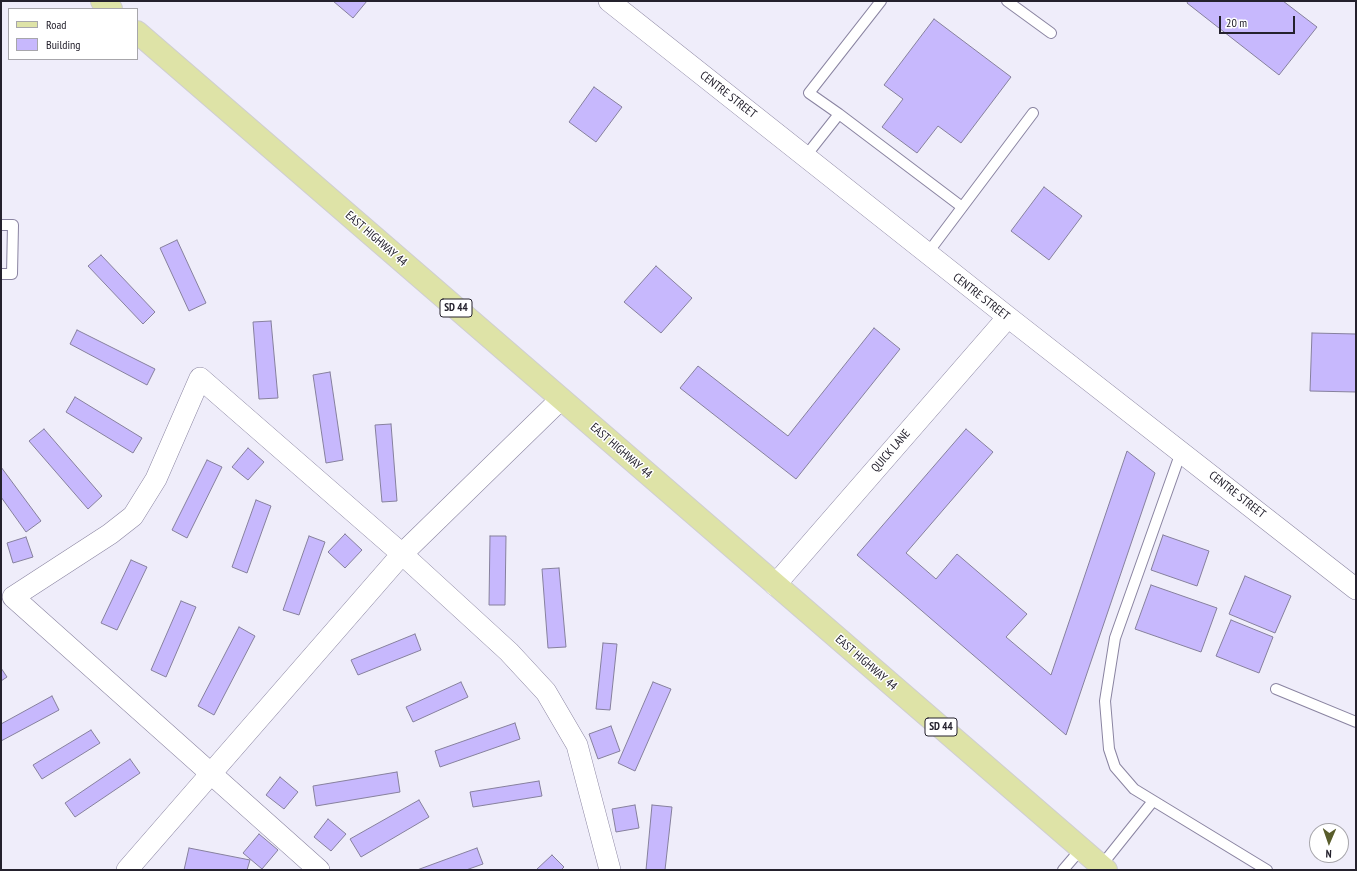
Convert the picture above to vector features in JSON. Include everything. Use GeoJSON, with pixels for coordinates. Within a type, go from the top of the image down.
{"type":"FeatureCollection","features":[{"type":"Feature","properties":{"kind":"main road"},"geometry":{"type":"LineString","coordinates":[[102,1],[110,8]]}},
{"type":"Feature","properties":{"kind":"main road","name":"EAST HIGHWAY 44"},"geometry":{"type":"LineString","coordinates":[[138,33],[1104,868]]}},
{"type":"Feature","properties":{"kind":"street","name":"CENTRE STREET"},"geometry":{"type":"LineString","coordinates":[[609,1],[927,254],[1356,589]]}},
{"type":"Feature","properties":{"kind":"street","name":"QUICK LANE"},"geometry":{"type":"LineString","coordinates":[[775,585],[1008,317]]}},
{"type":"Feature","properties":{"kind":"street"},"geometry":{"type":"LineString","coordinates":[[319,870],[12,597],[110,534],[133,516],[156,479],[200,378],[402,554],[509,652],[546,692],[577,745],[610,870]]}},
{"type":"Feature","properties":{"kind":"street"},"geometry":{"type":"LineString","coordinates":[[127,870],[402,554],[561,399]]}},
{"type":"Feature","properties":{"kind":"lane"},"geometry":{"type":"LineString","coordinates":[[881,1],[809,94],[839,114],[962,207]]}},
{"type":"Feature","properties":{"kind":"lane"},"geometry":{"type":"LineString","coordinates":[[1007,1],[1051,33]]}},
{"type":"Feature","properties":{"kind":"lane"},"geometry":{"type":"LineString","coordinates":[[927,254],[1033,113]]}},
{"type":"Feature","properties":{"kind":"lane"},"geometry":{"type":"LineString","coordinates":[[805,156],[839,114]]}},
{"type":"Feature","properties":{"kind":"lane"},"geometry":{"type":"LineString","coordinates":[[1,225],[13,225],[12,274],[1,274]]}},
{"type":"Feature","properties":{"kind":"lane"},"geometry":{"type":"LineString","coordinates":[[1181,452],[1115,638],[1105,701],[1108,749],[1115,767],[1134,789],[1267,870]]}},
{"type":"Feature","properties":{"kind":"lane"},"geometry":{"type":"LineString","coordinates":[[1276,689],[1356,722]]}},
{"type":"Feature","properties":{"kind":"lane"},"geometry":{"type":"LineString","coordinates":[[1104,868],[1153,801]]}},
{"type":"Feature","properties":{"kind":"lane"},"geometry":{"type":"LineString","coordinates":[[1063,870],[1081,848]]}},
{"type":"Feature","properties":{"kind":"building"},"geometry":{"type":"Polygon","coordinates":[[[333,1],[367,1],[353,18],[333,1]]]}},
{"type":"Feature","properties":{"kind":"building"},"geometry":{"type":"Polygon","coordinates":[[[1188,1],[1283,1],[1317,27],[1279,75],[1187,3],[1188,1]]]}},
{"type":"Feature","properties":{"kind":"building"},"geometry":{"type":"Polygon","coordinates":[[[934,19],[1011,77],[961,143],[938,126],[917,153],[882,127],[903,99],[884,85],[934,19]]]}},
{"type":"Feature","properties":{"kind":"building"},"geometry":{"type":"Polygon","coordinates":[[[594,87],[622,107],[596,142],[569,122],[594,87]]]}},
{"type":"Feature","properties":{"kind":"building"},"geometry":{"type":"Polygon","coordinates":[[[1044,187],[1082,216],[1049,260],[1011,231],[1044,187]]]}},
{"type":"Feature","properties":{"kind":"building"},"geometry":{"type":"Polygon","coordinates":[[[177,240],[206,303],[189,311],[160,248],[177,240]]]}},
{"type":"Feature","properties":{"kind":"building"},"geometry":{"type":"Polygon","coordinates":[[[101,255],[155,312],[143,324],[88,266],[101,255]]]}},
{"type":"Feature","properties":{"kind":"building"},"geometry":{"type":"Polygon","coordinates":[[[656,266],[692,298],[661,333],[624,302],[656,266]]]}},
{"type":"Feature","properties":{"kind":"building"},"geometry":{"type":"Polygon","coordinates":[[[271,321],[278,398],[259,399],[253,322],[271,321]]]}},
{"type":"Feature","properties":{"kind":"building"},"geometry":{"type":"Polygon","coordinates":[[[874,328],[900,349],[796,479],[680,388],[698,366],[788,436],[874,328]]]}},
{"type":"Feature","properties":{"kind":"building"},"geometry":{"type":"Polygon","coordinates":[[[77,330],[155,369],[147,385],[70,344],[77,330]]]}},
{"type":"Feature","properties":{"kind":"building"},"geometry":{"type":"Polygon","coordinates":[[[1312,333],[1356,334],[1356,392],[1310,391],[1312,333]]]}},
{"type":"Feature","properties":{"kind":"building"},"geometry":{"type":"Polygon","coordinates":[[[330,372],[343,460],[326,463],[313,375],[330,372]]]}},
{"type":"Feature","properties":{"kind":"building"},"geometry":{"type":"Polygon","coordinates":[[[75,397],[142,438],[133,453],[66,412],[75,397]]]}},
{"type":"Feature","properties":{"kind":"building"},"geometry":{"type":"Polygon","coordinates":[[[391,424],[397,501],[382,502],[375,425],[391,424]]]}},
{"type":"Feature","properties":{"kind":"building"},"geometry":{"type":"Polygon","coordinates":[[[44,429],[102,496],[88,509],[29,441],[44,429]]]}},
{"type":"Feature","properties":{"kind":"building"},"geometry":{"type":"Polygon","coordinates":[[[966,429],[993,452],[906,553],[936,579],[957,554],[1027,614],[1006,637],[1051,675],[1127,451],[1155,473],[1066,735],[857,555],[966,429]]]}},
{"type":"Feature","properties":{"kind":"building"},"geometry":{"type":"Polygon","coordinates":[[[248,448],[264,462],[248,480],[232,467],[248,448]]]}},
{"type":"Feature","properties":{"kind":"building"},"geometry":{"type":"Polygon","coordinates":[[[207,460],[222,467],[187,538],[172,530],[207,460]]]}},
{"type":"Feature","properties":{"kind":"building"},"geometry":{"type":"Polygon","coordinates":[[[1,467],[41,521],[26,532],[1,497],[1,467]]]}},
{"type":"Feature","properties":{"kind":"building"},"geometry":{"type":"Polygon","coordinates":[[[256,500],[271,506],[247,573],[232,567],[256,500]]]}},
{"type":"Feature","properties":{"kind":"building"},"geometry":{"type":"Polygon","coordinates":[[[345,534],[362,550],[345,568],[328,552],[345,534]]]}},
{"type":"Feature","properties":{"kind":"building"},"geometry":{"type":"Polygon","coordinates":[[[1163,535],[1209,551],[1197,586],[1151,570],[1163,535]]]}},
{"type":"Feature","properties":{"kind":"building"},"geometry":{"type":"Polygon","coordinates":[[[309,536],[325,542],[299,615],[283,610],[309,536]]]}},
{"type":"Feature","properties":{"kind":"building"},"geometry":{"type":"Polygon","coordinates":[[[490,536],[506,536],[505,605],[489,605],[490,536]]]}},
{"type":"Feature","properties":{"kind":"building"},"geometry":{"type":"Polygon","coordinates":[[[26,537],[33,557],[13,563],[7,543],[26,537]]]}},
{"type":"Feature","properties":{"kind":"building"},"geometry":{"type":"Polygon","coordinates":[[[131,560],[147,567],[117,630],[101,623],[131,560]]]}},
{"type":"Feature","properties":{"kind":"building"},"geometry":{"type":"Polygon","coordinates":[[[559,568],[566,647],[548,648],[542,569],[559,568]]]}},
{"type":"Feature","properties":{"kind":"building"},"geometry":{"type":"Polygon","coordinates":[[[1245,576],[1291,596],[1275,633],[1229,614],[1245,576]]]}},
{"type":"Feature","properties":{"kind":"building"},"geometry":{"type":"Polygon","coordinates":[[[1151,585],[1217,608],[1201,652],[1135,629],[1151,585]]]}},
{"type":"Feature","properties":{"kind":"building"},"geometry":{"type":"Polygon","coordinates":[[[181,601],[196,607],[166,677],[151,670],[181,601]]]}},
{"type":"Feature","properties":{"kind":"building"},"geometry":{"type":"Polygon","coordinates":[[[1231,620],[1273,637],[1259,673],[1216,656],[1231,620]]]}},
{"type":"Feature","properties":{"kind":"building"},"geometry":{"type":"Polygon","coordinates":[[[239,627],[255,636],[214,715],[198,706],[239,627]]]}},
{"type":"Feature","properties":{"kind":"building"},"geometry":{"type":"Polygon","coordinates":[[[415,634],[421,650],[358,675],[351,660],[415,634]]]}},
{"type":"Feature","properties":{"kind":"building"},"geometry":{"type":"Polygon","coordinates":[[[603,643],[617,644],[610,710],[596,709],[603,643]]]}},
{"type":"Feature","properties":{"kind":"building"},"geometry":{"type":"Polygon","coordinates":[[[1,668],[7,677],[1,681],[1,668]]]}},
{"type":"Feature","properties":{"kind":"building"},"geometry":{"type":"Polygon","coordinates":[[[461,682],[468,697],[413,722],[406,707],[461,682]]]}},
{"type":"Feature","properties":{"kind":"building"},"geometry":{"type":"Polygon","coordinates":[[[653,682],[671,689],[635,771],[618,763],[653,682]]]}},
{"type":"Feature","properties":{"kind":"building"},"geometry":{"type":"Polygon","coordinates":[[[52,696],[59,710],[1,741],[1,724],[52,696]]]}},
{"type":"Feature","properties":{"kind":"building"},"geometry":{"type":"Polygon","coordinates":[[[515,723],[520,739],[440,767],[435,751],[515,723]]]}},
{"type":"Feature","properties":{"kind":"building"},"geometry":{"type":"Polygon","coordinates":[[[611,726],[620,751],[598,759],[589,734],[611,726]]]}},
{"type":"Feature","properties":{"kind":"building"},"geometry":{"type":"Polygon","coordinates":[[[91,730],[100,743],[42,779],[33,765],[91,730]]]}},
{"type":"Feature","properties":{"kind":"building"},"geometry":{"type":"Polygon","coordinates":[[[130,759],[140,773],[75,817],[65,803],[130,759]]]}},
{"type":"Feature","properties":{"kind":"building"},"geometry":{"type":"Polygon","coordinates":[[[397,772],[400,792],[316,806],[313,786],[397,772]]]}},
{"type":"Feature","properties":{"kind":"building"},"geometry":{"type":"Polygon","coordinates":[[[280,777],[298,792],[284,809],[266,795],[280,777]]]}},
{"type":"Feature","properties":{"kind":"building"},"geometry":{"type":"Polygon","coordinates":[[[539,781],[542,796],[473,807],[470,792],[539,781]]]}},
{"type":"Feature","properties":{"kind":"building"},"geometry":{"type":"Polygon","coordinates":[[[419,800],[429,817],[361,857],[350,839],[419,800]]]}},
{"type":"Feature","properties":{"kind":"building"},"geometry":{"type":"Polygon","coordinates":[[[635,805],[639,828],[616,832],[612,809],[635,805]]]}},
{"type":"Feature","properties":{"kind":"building"},"geometry":{"type":"Polygon","coordinates":[[[652,805],[672,807],[665,870],[646,870],[652,805]]]}},
{"type":"Feature","properties":{"kind":"building"},"geometry":{"type":"Polygon","coordinates":[[[328,819],[346,834],[331,851],[314,837],[328,819]]]}},
{"type":"Feature","properties":{"kind":"building"},"geometry":{"type":"Polygon","coordinates":[[[259,834],[278,850],[262,869],[243,853],[259,834]]]}},
{"type":"Feature","properties":{"kind":"building"},"geometry":{"type":"Polygon","coordinates":[[[189,848],[250,860],[247,870],[184,870],[189,848]]]}},
{"type":"Feature","properties":{"kind":"building"},"geometry":{"type":"Polygon","coordinates":[[[477,848],[483,864],[466,870],[417,870],[477,848]]]}},
{"type":"Feature","properties":{"kind":"building"},"geometry":{"type":"Polygon","coordinates":[[[552,855],[564,867],[561,870],[536,870],[552,855]]]}}]}
